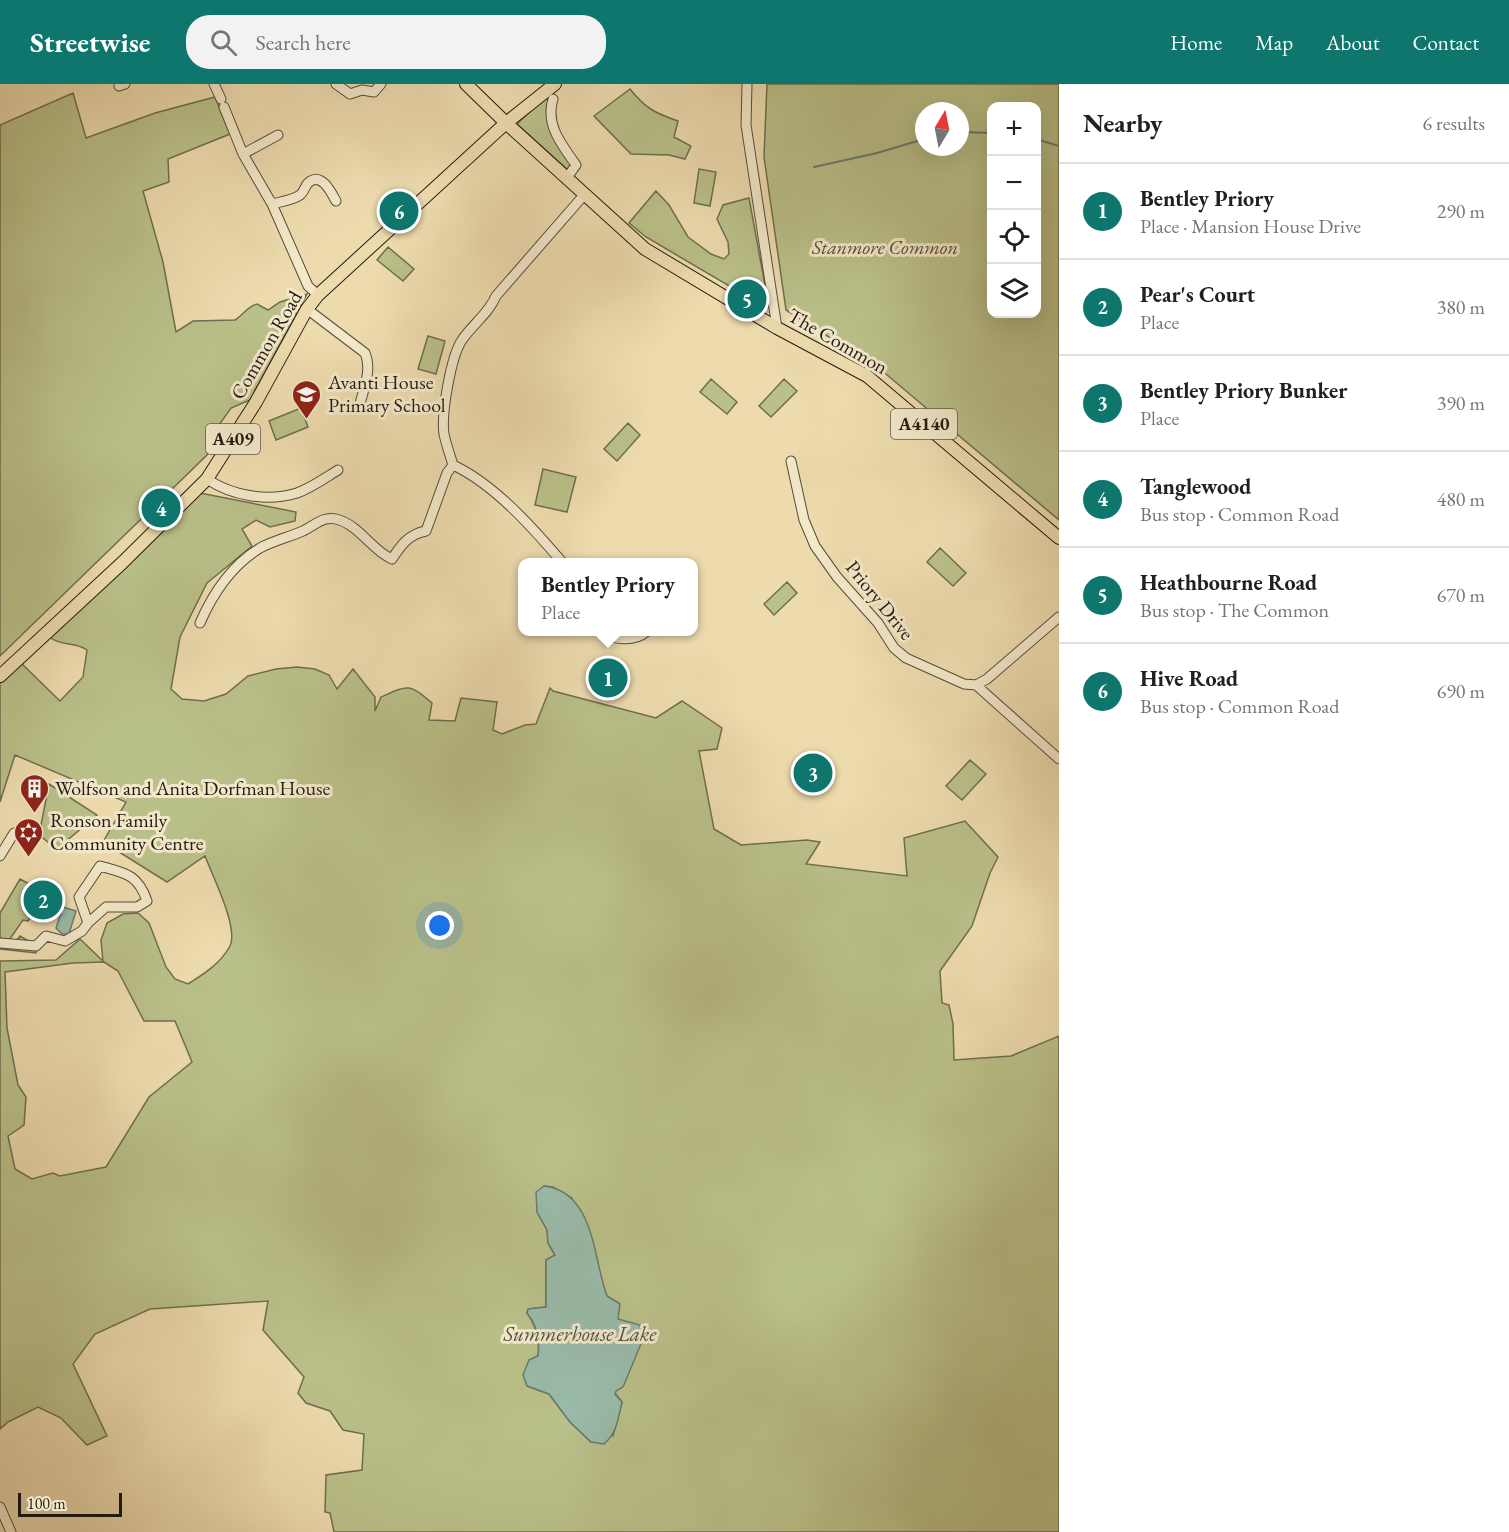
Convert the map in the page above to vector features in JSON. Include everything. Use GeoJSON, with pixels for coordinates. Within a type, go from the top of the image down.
{"type":"FeatureCollection","features":[{"type":"Feature","properties":{"kind":"main road","name":"A4140"},"geometry":{"type":"LineString","coordinates":[[466,84],[506,123]]}},
{"type":"Feature","properties":{"kind":"main road","name":"A409"},"geometry":{"type":"LineString","coordinates":[[506,123],[555,84]]}},
{"type":"Feature","properties":{"kind":"main road","name":"The Common"},"geometry":{"type":"LineString","coordinates":[[506,123],[645,249],[777,328],[867,376],[1059,538]]}},
{"type":"Feature","properties":{"kind":"main road","name":"Common Road"},"geometry":{"type":"LineString","coordinates":[[0,676],[122,563],[207,479],[256,402],[307,309],[318,295],[506,123]]}},
{"type":"Feature","properties":{"kind":"street"},"geometry":{"type":"LineString","coordinates":[[214,84],[243,154],[272,204],[308,286],[318,295]]}},
{"type":"Feature","properties":{"kind":"street"},"geometry":{"type":"LineString","coordinates":[[336,84],[350,94],[362,90],[374,92],[381,84]]}},
{"type":"Feature","properties":{"kind":"street"},"geometry":{"type":"LineString","coordinates":[[747,84],[746,126],[777,328]]}},
{"type":"Feature","properties":{"kind":"street"},"geometry":{"type":"LineString","coordinates":[[554,99],[550,110],[551,122],[560,142],[576,165],[566,179]]}},
{"type":"Feature","properties":{"kind":"street"},"geometry":{"type":"LineString","coordinates":[[243,154],[278,135]]}},
{"type":"Feature","properties":{"kind":"street"},"geometry":{"type":"LineString","coordinates":[[272,204],[300,195],[308,183],[315,180],[322,181],[336,201]]}},
{"type":"Feature","properties":{"kind":"street"},"geometry":{"type":"LineString","coordinates":[[558,558],[500,499],[472,475],[453,465],[445,437],[444,421],[450,380],[459,346],[492,306],[496,296],[584,195]]}},
{"type":"Feature","properties":{"kind":"street"},"geometry":{"type":"LineString","coordinates":[[307,309],[365,353],[368,360],[368,372],[360,404]]}},
{"type":"Feature","properties":{"kind":"street","name":"Priory Drive"},"geometry":{"type":"LineString","coordinates":[[791,461],[804,520],[815,546],[837,577],[878,623],[894,648],[906,658],[964,684],[976,685]]}},
{"type":"Feature","properties":{"kind":"street"},"geometry":{"type":"LineString","coordinates":[[200,623],[217,588],[250,556],[260,548],[325,519],[334,519],[353,526],[384,555],[392,559],[408,538],[417,532],[426,531],[447,473],[453,465]]}},
{"type":"Feature","properties":{"kind":"street"},"geometry":{"type":"LineString","coordinates":[[207,479],[223,488],[252,496],[276,496],[297,493],[338,470]]}},
{"type":"Feature","properties":{"kind":"street"},"geometry":{"type":"LineString","coordinates":[[1059,617],[987,679],[976,685],[1059,759]]}},
{"type":"Feature","properties":{"kind":"street"},"geometry":{"type":"LineString","coordinates":[[612,636],[633,639],[641,636]]}},
{"type":"Feature","properties":{"kind":"street"},"geometry":{"type":"LineString","coordinates":[[0,856],[14,833]]}},
{"type":"Feature","properties":{"kind":"street"},"geometry":{"type":"LineString","coordinates":[[0,943],[36,946],[46,936],[65,941],[82,932],[106,906],[137,907],[147,901],[143,888],[134,877],[100,866],[79,897],[88,923]]}},
{"type":"Feature","properties":{"kind":"street"},"geometry":{"type":"LineString","coordinates":[[0,1507],[11,1532]]}},
{"type":"Feature","properties":{"kind":"green space","name":"Stanmore Common"},"geometry":{"type":"Polygon","coordinates":[[[767,84],[1059,84],[1059,520],[880,369],[786,310],[764,157],[767,84]]]}},
{"type":"Feature","properties":{"kind":"green space"},"geometry":{"type":"Polygon","coordinates":[[[630,89],[651,110],[678,121],[674,137],[691,146],[685,159],[669,155],[631,154],[594,116],[630,89]]]}},
{"type":"Feature","properties":{"kind":"green space"},"geometry":{"type":"Polygon","coordinates":[[[73,93],[86,138],[155,113],[215,97],[230,134],[168,159],[169,182],[143,191],[163,262],[176,332],[193,321],[235,320],[254,305],[257,304],[268,310],[280,302],[307,294],[250,400],[231,408],[216,429],[207,455],[0,656],[0,125],[73,93]]]}},
{"type":"Feature","properties":{"kind":"green space"},"geometry":{"type":"Polygon","coordinates":[[[544,98],[547,98],[572,165],[569,171],[517,124],[544,98]]]}},
{"type":"Feature","properties":{"kind":"green space"},"geometry":{"type":"Polygon","coordinates":[[[699,169],[716,172],[710,206],[694,203],[699,169]]]}},
{"type":"Feature","properties":{"kind":"green space"},"geometry":{"type":"Polygon","coordinates":[[[656,191],[669,205],[688,237],[711,254],[724,259],[729,254],[728,242],[717,219],[723,205],[749,198],[769,307],[765,307],[646,237],[629,223],[656,191]]]}},
{"type":"Feature","properties":{"kind":"green space"},"geometry":{"type":"Polygon","coordinates":[[[388,247],[414,269],[403,281],[377,260],[388,247]]]}},
{"type":"Feature","properties":{"kind":"green space"},"geometry":{"type":"Polygon","coordinates":[[[428,336],[445,341],[436,374],[418,369],[428,336]]]}},
{"type":"Feature","properties":{"kind":"green space"},"geometry":{"type":"Polygon","coordinates":[[[711,379],[737,402],[727,414],[700,392],[711,379]]]}},
{"type":"Feature","properties":{"kind":"green space"},"geometry":{"type":"Polygon","coordinates":[[[784,379],[797,391],[771,417],[759,406],[784,379]]]}},
{"type":"Feature","properties":{"kind":"green space"},"geometry":{"type":"Polygon","coordinates":[[[301,408],[308,427],[276,440],[269,421],[301,408]]]}},
{"type":"Feature","properties":{"kind":"green space"},"geometry":{"type":"Polygon","coordinates":[[[628,423],[640,435],[617,461],[604,449],[628,423]]]}},
{"type":"Feature","properties":{"kind":"green space"},"geometry":{"type":"Polygon","coordinates":[[[543,469],[576,477],[567,512],[535,505],[543,469]]]}},
{"type":"Feature","properties":{"kind":"green space"},"geometry":{"type":"Polygon","coordinates":[[[200,493],[296,512],[295,521],[270,527],[256,520],[242,529],[252,546],[207,583],[180,637],[171,689],[182,699],[204,701],[226,694],[248,676],[276,669],[297,667],[315,669],[329,675],[337,689],[353,669],[375,697],[375,711],[381,697],[403,688],[413,689],[432,703],[429,720],[455,721],[461,698],[497,702],[493,730],[502,734],[525,725],[536,724],[550,688],[553,691],[656,718],[682,701],[722,728],[717,749],[699,751],[714,829],[741,845],[807,840],[820,842],[806,864],[907,876],[904,838],[965,821],[998,857],[990,873],[972,926],[940,971],[942,1003],[949,1005],[953,1024],[954,1060],[1011,1056],[1059,1036],[1059,1532],[334,1532],[330,1513],[325,1512],[326,1475],[362,1470],[364,1434],[343,1430],[330,1411],[306,1403],[298,1393],[304,1377],[263,1330],[268,1301],[150,1309],[95,1334],[73,1364],[107,1436],[87,1445],[61,1418],[38,1407],[8,1422],[0,1429],[0,961],[56,960],[80,939],[103,961],[101,940],[107,923],[123,914],[138,913],[149,923],[166,967],[175,979],[188,984],[222,958],[232,938],[228,915],[205,856],[167,882],[103,842],[126,802],[15,755],[0,802],[0,682],[21,663],[60,701],[83,677],[87,650],[49,637],[200,493]],[[104,962],[73,963],[5,972],[7,1028],[18,1085],[26,1097],[24,1125],[8,1136],[15,1169],[32,1179],[53,1173],[60,1176],[106,1167],[149,1097],[192,1062],[175,1021],[144,1021],[118,971],[104,962]],[[544,1186],[537,1212],[547,1230],[548,1243],[555,1255],[546,1260],[546,1307],[529,1309],[527,1313],[538,1339],[538,1356],[529,1360],[525,1379],[527,1386],[549,1394],[570,1422],[591,1442],[613,1436],[622,1402],[615,1393],[623,1386],[631,1366],[618,1319],[607,1297],[572,1198],[553,1187],[544,1186]]]}},
{"type":"Feature","properties":{"kind":"green space"},"geometry":{"type":"Polygon","coordinates":[[[940,548],[966,573],[953,586],[927,562],[940,548]]]}},
{"type":"Feature","properties":{"kind":"green space"},"geometry":{"type":"Polygon","coordinates":[[[787,582],[797,593],[774,615],[764,604],[787,582]]]}},
{"type":"Feature","properties":{"kind":"green space"},"geometry":{"type":"Polygon","coordinates":[[[970,760],[986,774],[962,800],[946,786],[970,760]]]}},
{"type":"Feature","properties":{"kind":"green space"},"geometry":{"type":"Polygon","coordinates":[[[49,784],[97,815],[57,849],[39,835],[49,784]]]}},
{"type":"Feature","properties":{"kind":"green space"},"geometry":{"type":"Polygon","coordinates":[[[20,879],[31,885],[34,911],[28,921],[23,920],[7,943],[24,944],[17,940],[20,936],[27,940],[25,944],[36,946],[36,953],[0,949],[0,913],[20,879]]]}},
{"type":"Feature","properties":{"kind":"water"},"geometry":{"type":"Polygon","coordinates":[[[63,907],[76,911],[69,934],[62,934],[56,928],[63,907]]]}},
{"type":"Feature","properties":{"kind":"water","name":"Summerhouse Lake"},"geometry":{"type":"Polygon","coordinates":[[[544,1186],[561,1191],[583,1214],[607,1296],[620,1304],[618,1319],[640,1325],[643,1339],[623,1387],[616,1391],[615,1394],[622,1402],[614,1430],[604,1444],[591,1442],[570,1422],[549,1394],[527,1386],[523,1375],[529,1360],[538,1356],[539,1350],[537,1333],[527,1313],[528,1309],[546,1307],[546,1260],[555,1255],[548,1243],[547,1230],[537,1212],[536,1192],[544,1186]]]}},
{"type":"Feature","properties":{"kind":"waterway"},"geometry":{"type":"LineString","coordinates":[[969,132],[987,133]]}},
{"type":"Feature","properties":{"kind":"waterway"},"geometry":{"type":"LineString","coordinates":[[1041,141],[1059,146]]}},
{"type":"Feature","properties":{"kind":"waterway"},"geometry":{"type":"LineString","coordinates":[[814,167],[915,142]]}},
{"type":"Feature","properties":{"kind":"place","name":"Hive Road"},"geometry":{"type":"Point","coordinates":[399,211]}},
{"type":"Feature","properties":{"kind":"place","name":"Heathbourne Road"},"geometry":{"type":"Point","coordinates":[747,299]}},
{"type":"Feature","properties":{"kind":"place","name":"Avanti House Primary School"},"geometry":{"type":"Point","coordinates":[307,420]}},
{"type":"Feature","properties":{"kind":"place","name":"Tanglewood"},"geometry":{"type":"Point","coordinates":[161,508]}},
{"type":"Feature","properties":{"kind":"place","name":"Bentley Priory"},"geometry":{"type":"Point","coordinates":[608,678]}},
{"type":"Feature","properties":{"kind":"place","name":"Bentley Priory Bunker"},"geometry":{"type":"Point","coordinates":[813,773]}},
{"type":"Feature","properties":{"kind":"place","name":"Wolfson and Anita Dorfman House"},"geometry":{"type":"Point","coordinates":[34,814]}},
{"type":"Feature","properties":{"kind":"place","name":"Ronson Family Community Centre"},"geometry":{"type":"Point","coordinates":[29,858]}},
{"type":"Feature","properties":{"kind":"place","name":"Pear's Court"},"geometry":{"type":"Point","coordinates":[43,900]}}]}
